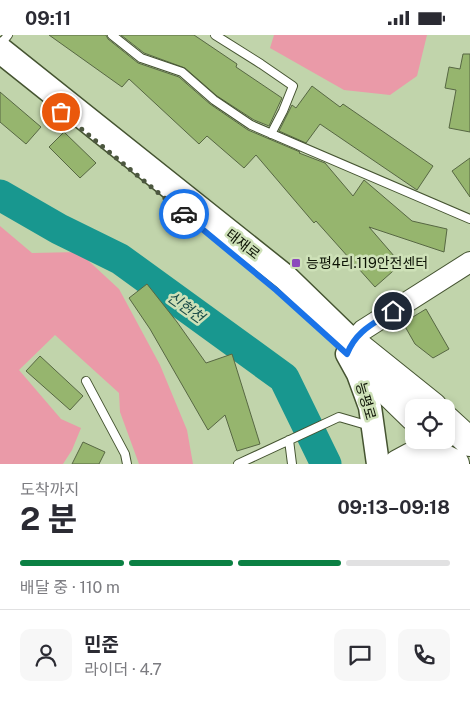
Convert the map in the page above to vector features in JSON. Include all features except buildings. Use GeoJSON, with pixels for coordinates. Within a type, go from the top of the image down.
{"type":"FeatureCollection","features":[{"type":"Feature","properties":{"kind":"highway","name":"태재로"},"geometry":{"type":"LineString","coordinates":[[349,348],[422,399]]}},
{"type":"Feature","properties":{"kind":"highway","name":"태재로"},"geometry":{"type":"LineString","coordinates":[[349,348],[405,407]]}},
{"type":"Feature","properties":{"kind":"highway"},"geometry":{"type":"LineString","coordinates":[[455,428],[470,442]]}},
{"type":"Feature","properties":{"kind":"highway"},"geometry":{"type":"LineString","coordinates":[[446,449],[461,464]]}},
{"type":"Feature","properties":{"kind":"highway"},"geometry":{"type":"LineString","coordinates":[[398,464],[411,457],[437,455],[455,464]]}},
{"type":"Feature","properties":{"kind":"main road","name":"태재로"},"geometry":{"type":"LineString","coordinates":[[0,50],[286,278],[349,348]]}},
{"type":"Feature","properties":{"kind":"main road","name":"태재로"},"geometry":{"type":"LineString","coordinates":[[0,61],[276,290],[349,348]]}},
{"type":"Feature","properties":{"kind":"main road","name":"능평로"},"geometry":{"type":"LineString","coordinates":[[349,348],[370,407],[378,464]]}},
{"type":"Feature","properties":{"kind":"street"},"geometry":{"type":"LineString","coordinates":[[349,348],[363,331],[470,262]]}},
{"type":"Feature","properties":{"kind":"lane"},"geometry":{"type":"LineString","coordinates":[[0,45],[8,35]]}},
{"type":"Feature","properties":{"kind":"lane"},"geometry":{"type":"LineString","coordinates":[[112,35],[141,58],[182,73],[214,100],[251,125],[470,219]]}},
{"type":"Feature","properties":{"kind":"lane"},"geometry":{"type":"LineString","coordinates":[[214,35],[293,86],[271,134]]}},
{"type":"Feature","properties":{"kind":"lane"},"geometry":{"type":"LineString","coordinates":[[86,381],[125,454],[127,464]]}},
{"type":"Feature","properties":{"kind":"lane"},"geometry":{"type":"LineString","coordinates":[[238,464],[339,417],[373,426]]}},
{"type":"Feature","properties":{"kind":"lane"},"geometry":{"type":"LineString","coordinates":[[288,440],[292,464]]}},
{"type":"Feature","properties":{"kind":"shaded area"},"geometry":{"type":"Polygon","coordinates":[[[274,35],[427,35],[417,76],[390,95],[344,90],[270,48],[274,35]]]}},
{"type":"Feature","properties":{"kind":"shaded area"},"geometry":{"type":"Polygon","coordinates":[[[0,226],[32,253],[79,252],[119,289],[160,365],[187,430],[193,464],[139,464],[120,412],[119,393],[55,335],[19,370],[61,419],[81,428],[72,450],[63,464],[0,464],[0,226]]]}},
{"type":"Feature","properties":{"kind":"waterway","name":"신현천"},"geometry":{"type":"LineString","coordinates":[[0,195],[59,229],[120,259],[284,378],[326,464]]}},
{"type":"Feature","properties":{"kind":"way so far"},"geometry":{"type":"LineString","coordinates":[[61,112],[184,214]]}},
{"type":"Feature","properties":{"kind":"place","name":"능평4리.119안전센터"},"geometry":{"type":"Point","coordinates":[296,263]}},
{"type":"Feature","properties":{"kind":"route"},"geometry":{"type":"LineString","coordinates":[[184,214],[276,290],[347,354],[352,342],[363,331],[393,311]]}}]}
